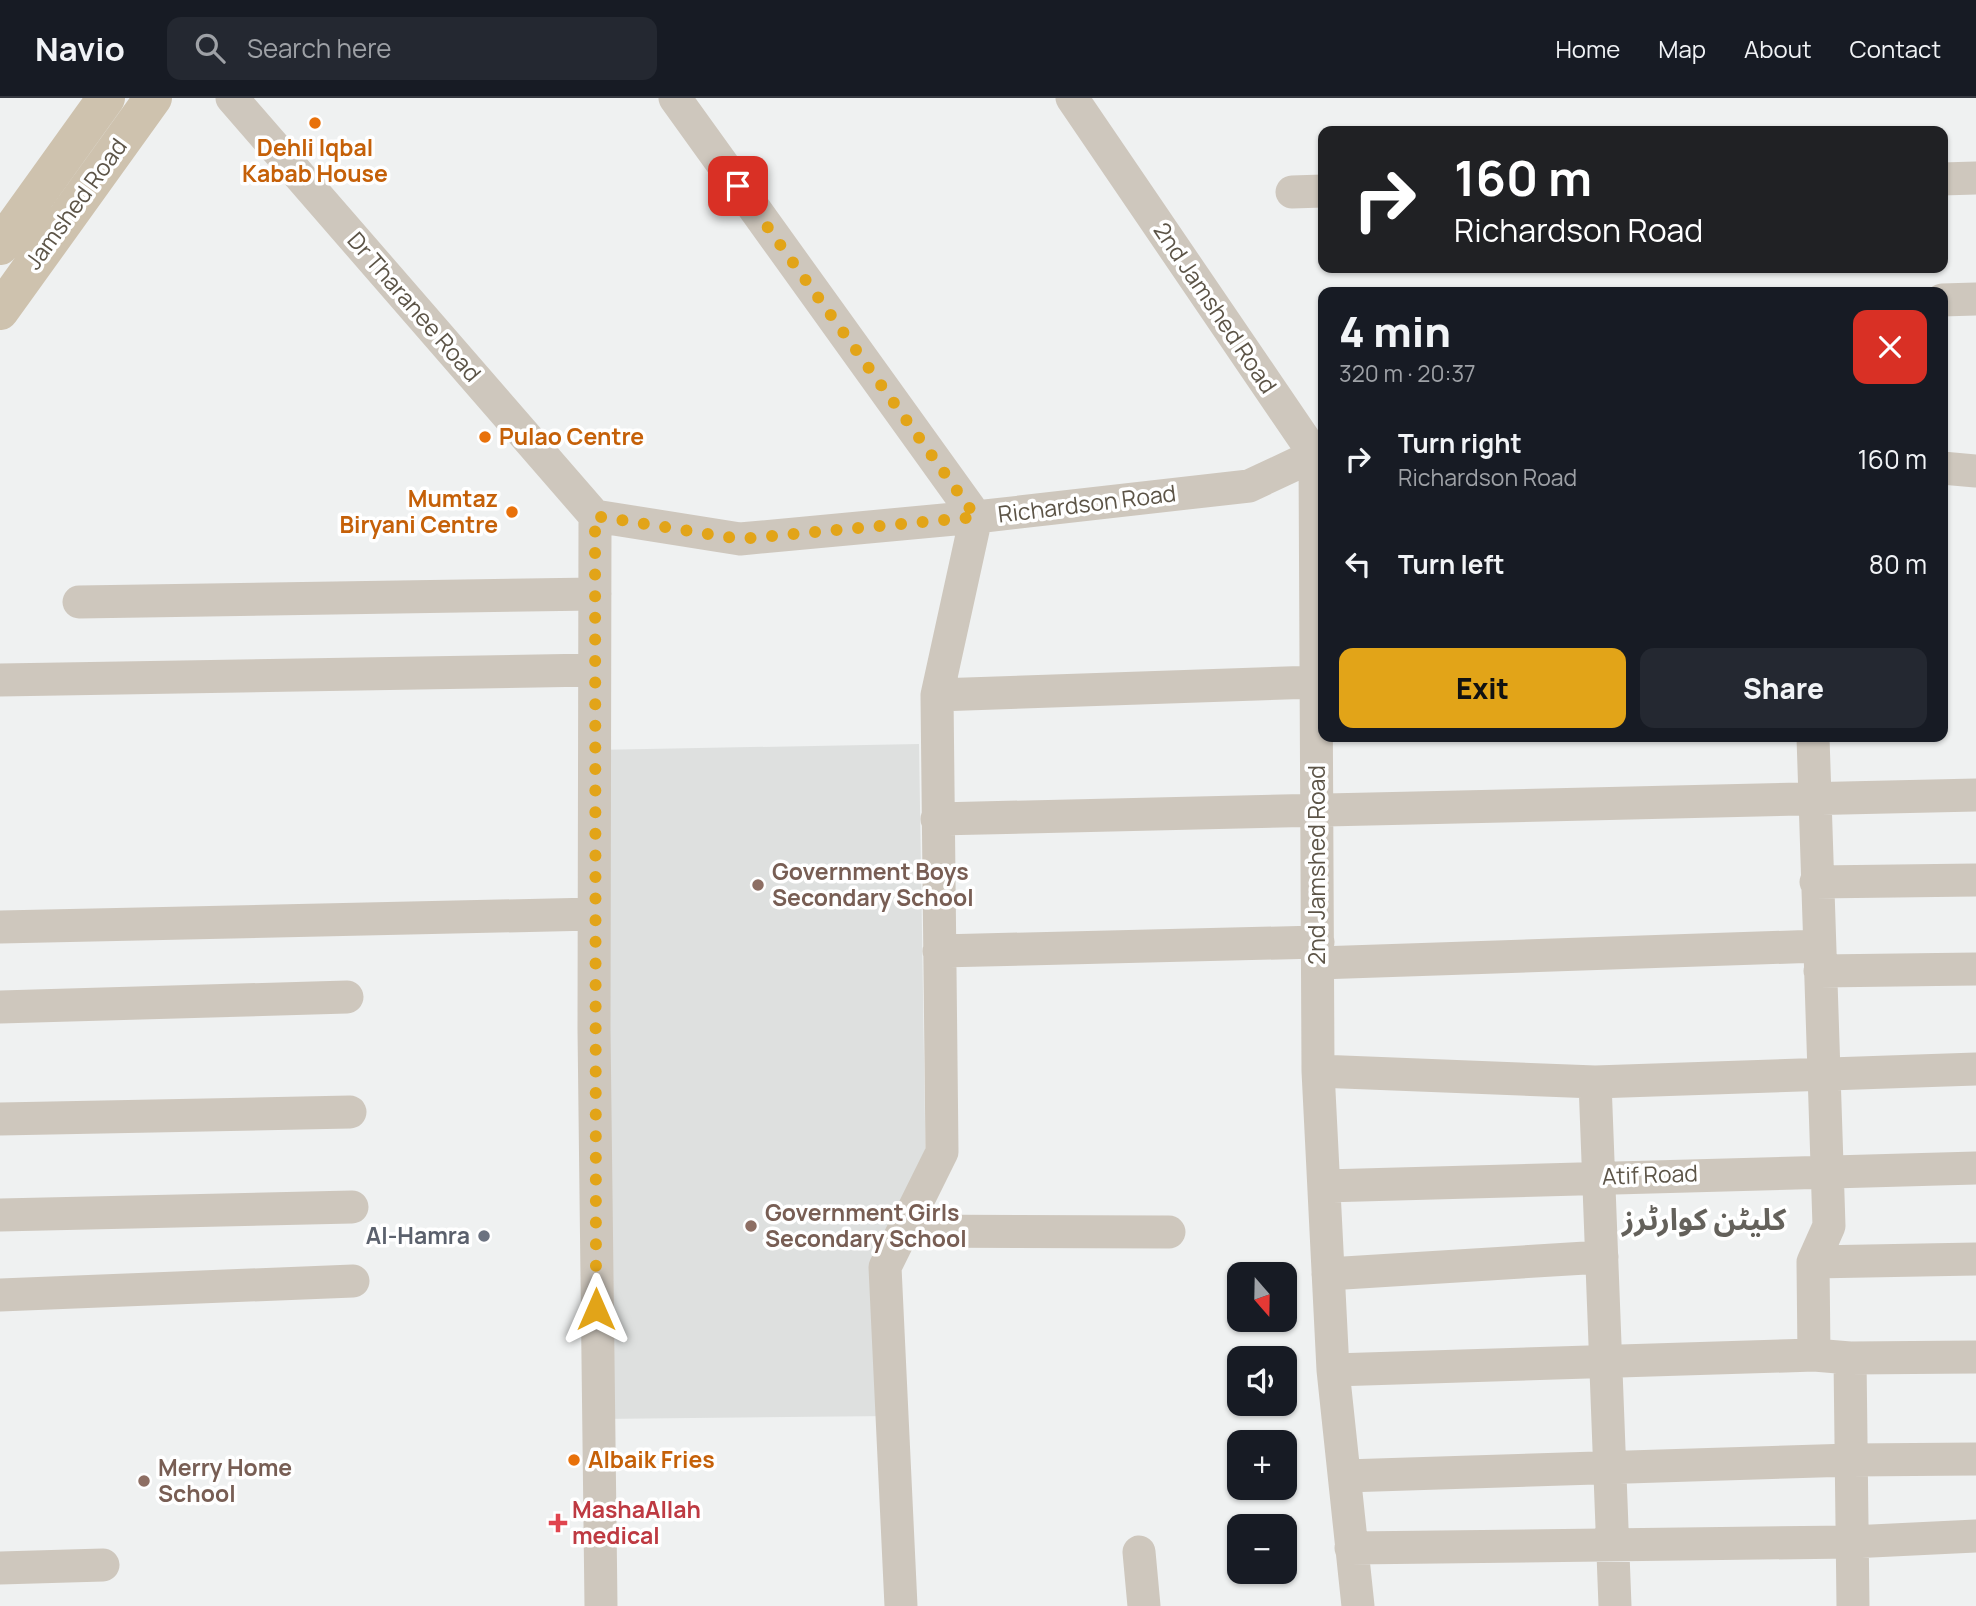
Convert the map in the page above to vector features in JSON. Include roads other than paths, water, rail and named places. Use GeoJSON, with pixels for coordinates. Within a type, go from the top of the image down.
{"type":"FeatureCollection","features":[{"type":"Feature","properties":{"kind":"main road","name":"Jamshed Road"},"geometry":{"type":"LineString","coordinates":[[0,246],[106,98]]}},
{"type":"Feature","properties":{"kind":"main road","name":"Jamshed Road"},"geometry":{"type":"LineString","coordinates":[[0,311],[153,98]]}},
{"type":"Feature","properties":{"kind":"street","name":"Dr Tharanee Road"},"geometry":{"type":"LineString","coordinates":[[232,98],[595,516]]}},
{"type":"Feature","properties":{"kind":"street"},"geometry":{"type":"LineString","coordinates":[[675,98],[976,517],[937,695],[942,1152],[885,1266],[901,1606]]}},
{"type":"Feature","properties":{"kind":"street","name":"2nd Jamshed Road"},"geometry":{"type":"LineString","coordinates":[[1072,98],[1318,454]]}},
{"type":"Feature","properties":{"kind":"street"},"geometry":{"type":"LineString","coordinates":[[1948,179],[1976,178]]}},
{"type":"Feature","properties":{"kind":"street"},"geometry":{"type":"LineString","coordinates":[[1948,300],[1976,299]]}},
{"type":"Feature","properties":{"kind":"street","name":"Richardson Road"},"geometry":{"type":"LineString","coordinates":[[595,516],[740,539],[976,517],[1249,486],[1318,455]]}},
{"type":"Feature","properties":{"kind":"street"},"geometry":{"type":"LineString","coordinates":[[1948,469],[1976,471]]}},
{"type":"Feature","properties":{"kind":"street"},"geometry":{"type":"LineString","coordinates":[[595,516],[594,914],[601,1606]]}},
{"type":"Feature","properties":{"kind":"street","name":"2nd Jamshed Road"},"geometry":{"type":"LineString","coordinates":[[1318,531],[1318,1071],[1333,1370],[1357,1606]]}},
{"type":"Feature","properties":{"kind":"street"},"geometry":{"type":"LineString","coordinates":[[79,602],[595,594]]}},
{"type":"Feature","properties":{"kind":"street"},"geometry":{"type":"LineString","coordinates":[[0,680],[594,670]]}},
{"type":"Feature","properties":{"kind":"street"},"geometry":{"type":"LineString","coordinates":[[937,695],[1316,682]]}},
{"type":"Feature","properties":{"kind":"street"},"geometry":{"type":"LineString","coordinates":[[1813,742],[1829,1226],[1813,1262],[1814,1355]]}},
{"type":"Feature","properties":{"kind":"street"},"geometry":{"type":"LineString","coordinates":[[937,819],[1814,801],[1976,795]]}},
{"type":"Feature","properties":{"kind":"street"},"geometry":{"type":"LineString","coordinates":[[1816,881],[1976,880]]}},
{"type":"Feature","properties":{"kind":"street"},"geometry":{"type":"LineString","coordinates":[[0,928],[594,914]]}},
{"type":"Feature","properties":{"kind":"street"},"geometry":{"type":"LineString","coordinates":[[939,951],[1318,952],[1819,959],[1976,969]]}},
{"type":"Feature","properties":{"kind":"street"},"geometry":{"type":"LineString","coordinates":[[0,1007],[347,997]]}},
{"type":"Feature","properties":{"kind":"street"},"geometry":{"type":"LineString","coordinates":[[1318,1071],[1595,1082],[1976,1069]]}},
{"type":"Feature","properties":{"kind":"street"},"geometry":{"type":"LineString","coordinates":[[1595,1082],[1615,1606]]}},
{"type":"Feature","properties":{"kind":"street"},"geometry":{"type":"LineString","coordinates":[[0,1119],[350,1112]]}},
{"type":"Feature","properties":{"kind":"street","name":"Atif Road"},"geometry":{"type":"LineString","coordinates":[[1324,1186],[1827,1170],[1976,1168]]}},
{"type":"Feature","properties":{"kind":"street"},"geometry":{"type":"LineString","coordinates":[[0,1215],[352,1207]]}},
{"type":"Feature","properties":{"kind":"street"},"geometry":{"type":"LineString","coordinates":[[903,1231],[1169,1231]]}},
{"type":"Feature","properties":{"kind":"street"},"geometry":{"type":"LineString","coordinates":[[1328,1274],[1602,1257]]}},
{"type":"Feature","properties":{"kind":"street"},"geometry":{"type":"LineString","coordinates":[[1813,1262],[1976,1259]]}},
{"type":"Feature","properties":{"kind":"street"},"geometry":{"type":"LineString","coordinates":[[0,1296],[353,1281]]}},
{"type":"Feature","properties":{"kind":"street"},"geometry":{"type":"LineString","coordinates":[[1333,1370],[1814,1355],[1850,1358],[1976,1357]]}},
{"type":"Feature","properties":{"kind":"street"},"geometry":{"type":"LineString","coordinates":[[1850,1358],[1853,1606]]}},
{"type":"Feature","properties":{"kind":"street"},"geometry":{"type":"LineString","coordinates":[[1345,1476],[1851,1460],[1976,1459]]}},
{"type":"Feature","properties":{"kind":"street"},"geometry":{"type":"LineString","coordinates":[[1351,1548],[1851,1542],[1976,1536]]}},
{"type":"Feature","properties":{"kind":"street"},"geometry":{"type":"LineString","coordinates":[[1139,1552],[1144,1606]]}},
{"type":"Feature","properties":{"kind":"street"},"geometry":{"type":"LineString","coordinates":[[0,1568],[103,1566]]}},
{"type":"Feature","properties":{"kind":"place","name":"Dehli Iqbal Kabab House"},"geometry":{"type":"Point","coordinates":[315,123]}},
{"type":"Feature","properties":{"kind":"place","name":"Pulao Centre"},"geometry":{"type":"Point","coordinates":[485,437]}},
{"type":"Feature","properties":{"kind":"place","name":"Mumtaz Biryani Centre"},"geometry":{"type":"Point","coordinates":[512,512]}},
{"type":"Feature","properties":{"kind":"place","name":"Government Boys Secondary School"},"geometry":{"type":"Point","coordinates":[758,885]}},
{"type":"Feature","properties":{"kind":"place","name":"Government Girls Secondary School"},"geometry":{"type":"Point","coordinates":[751,1226]}},
{"type":"Feature","properties":{"kind":"place","name":"Al-Hamra"},"geometry":{"type":"Point","coordinates":[484,1236]}},
{"type":"Feature","properties":{"kind":"place","name":"Albaik Fries"},"geometry":{"type":"Point","coordinates":[574,1460]}},
{"type":"Feature","properties":{"kind":"place","name":"Merry Home School"},"geometry":{"type":"Point","coordinates":[144,1481]}},
{"type":"Feature","properties":{"kind":"place","name":"MashaAllah medical"},"geometry":{"type":"Point","coordinates":[558,1523]}},
{"type":"Feature","properties":{"kind":"district","name":"کلیٹن کوارٹرز"},"geometry":{"type":"Point","coordinates":[1704,1220]}}]}
